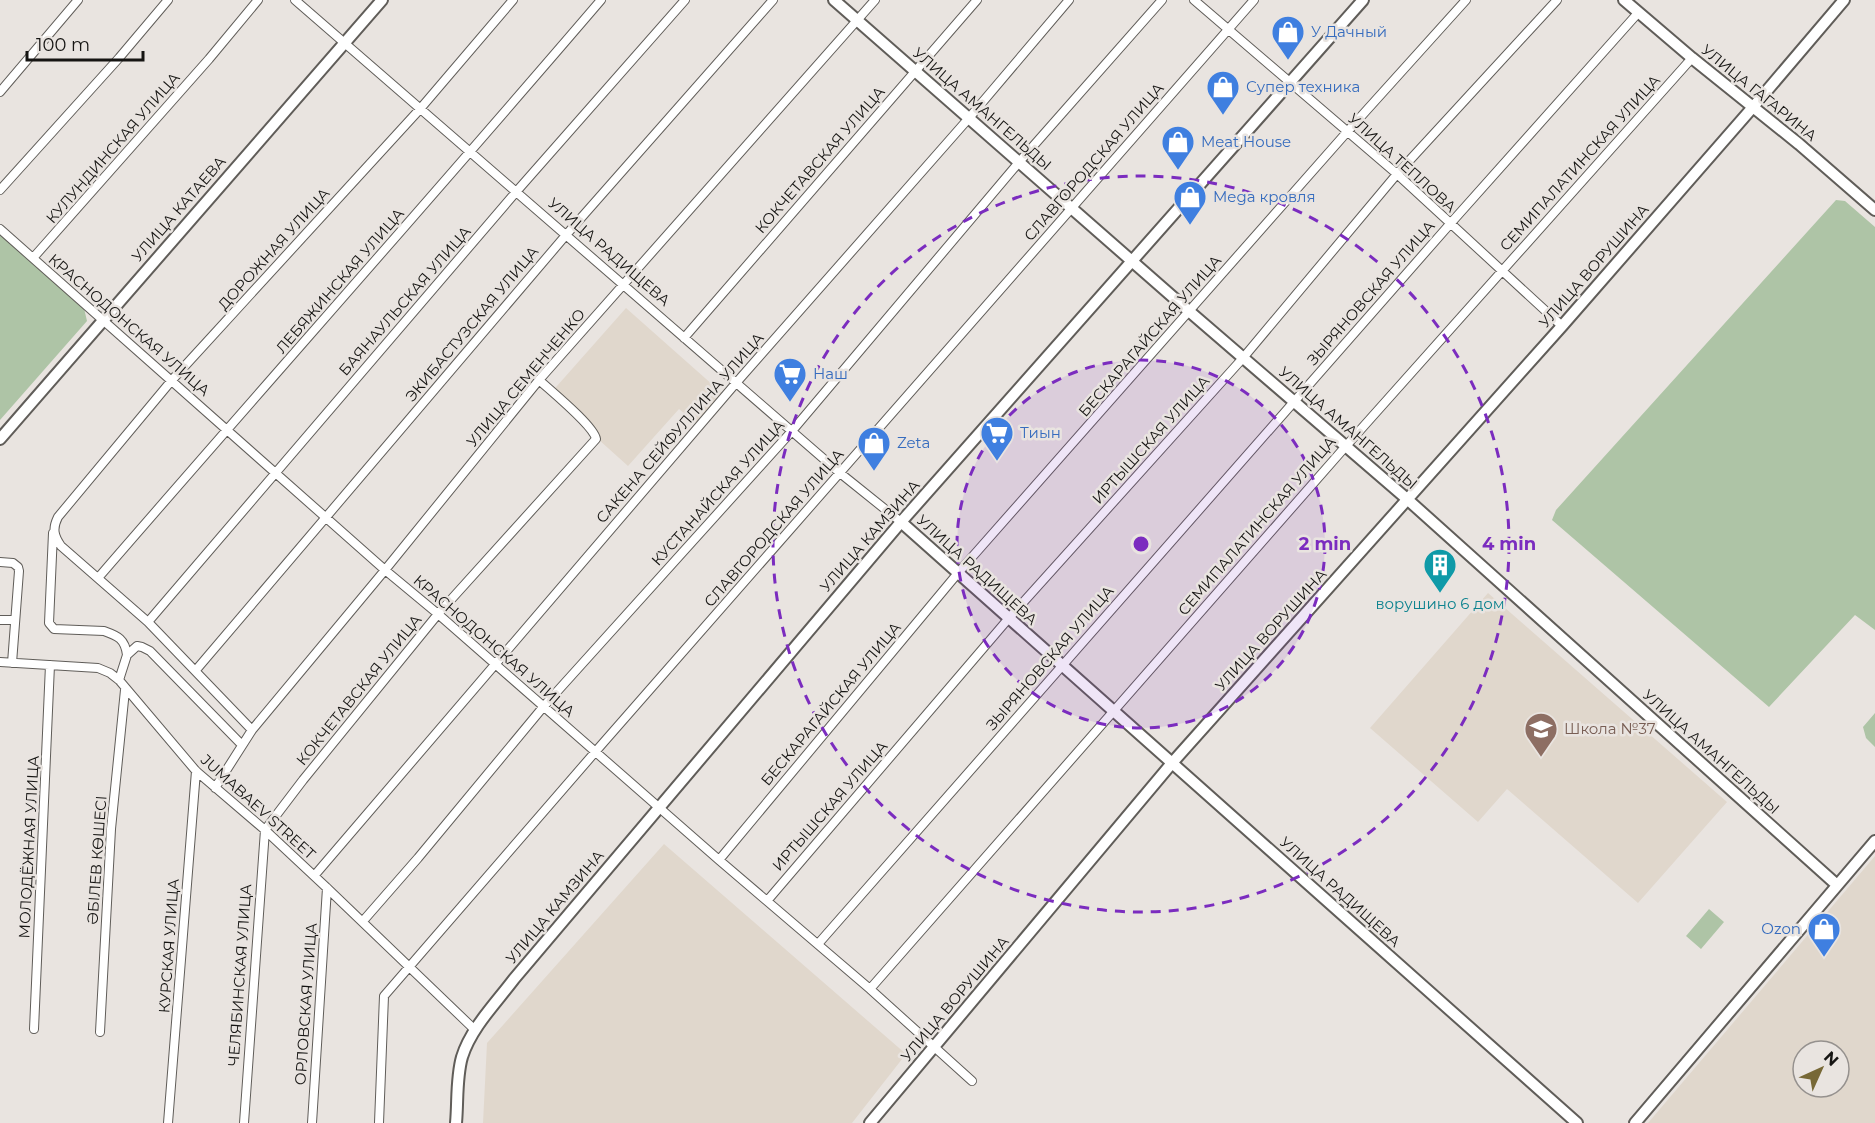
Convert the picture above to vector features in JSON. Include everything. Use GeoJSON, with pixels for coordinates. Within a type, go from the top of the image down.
{"type":"FeatureCollection","features":[{"type":"Feature","properties":{"kind":"street"},"geometry":{"type":"LineString","coordinates":[[0,92],[78,0]]}},
{"type":"Feature","properties":{"kind":"street"},"geometry":{"type":"LineString","coordinates":[[0,190],[168,0]]}},
{"type":"Feature","properties":{"kind":"street","name":"КУЛУНДИНСКАЯ УЛИЦА"},"geometry":{"type":"LineString","coordinates":[[33,258],[209,59],[258,0]]}},
{"type":"Feature","properties":{"kind":"street","name":"УЛИЦА РАДИЩЕВА"},"geometry":{"type":"LineString","coordinates":[[295,0],[840,473],[901,522],[1577,1123]]}},
{"type":"Feature","properties":{"kind":"street","name":"УЛИЦА КАТАЕВА"},"geometry":{"type":"LineString","coordinates":[[0,439],[382,0]]}},
{"type":"Feature","properties":{"kind":"street","name":"ДОРОЖНАЯ УЛИЦА"},"geometry":{"type":"LineString","coordinates":[[54,531],[54,524],[58,517],[172,380],[420,109],[513,0]]}},
{"type":"Feature","properties":{"kind":"street","name":"ЛЕБЯЖИНСКАЯ УЛИЦА"},"geometry":{"type":"LineString","coordinates":[[98,578],[226,429],[471,153],[601,0]]}},
{"type":"Feature","properties":{"kind":"street","name":"БАЯНАУЛЬСКАЯ УЛИЦА"},"geometry":{"type":"LineString","coordinates":[[148,622],[516,192],[685,0]]}},
{"type":"Feature","properties":{"kind":"street","name":"ЭКИБАСТУЗСКАЯ УЛИЦА"},"geometry":{"type":"LineString","coordinates":[[196,670],[566,235],[773,0]]}},
{"type":"Feature","properties":{"kind":"street","name":"УЛИЦА АМАНГЕЛЬДЫ"},"geometry":{"type":"LineString","coordinates":[[834,0],[1407,499],[1838,885]]}},
{"type":"Feature","properties":{"kind":"street","name":"УЛИЦА СЕМЕНЧЕНКО"},"geometry":{"type":"LineString","coordinates":[[215,788],[252,730],[539,380],[875,0]]}},
{"type":"Feature","properties":{"kind":"street","name":"КОКЧЕТАВСКАЯ УЛИЦА"},"geometry":{"type":"LineString","coordinates":[[684,338],[977,0]]}},
{"type":"Feature","properties":{"kind":"street","name":"САКЕНА СЕЙФУЛЛИНА УЛИЦА"},"geometry":{"type":"LineString","coordinates":[[314,876],[736,383],[969,118],[1069,0]]}},
{"type":"Feature","properties":{"kind":"street","name":"КУСТАНАЙСКАЯ УЛИЦА"},"geometry":{"type":"LineString","coordinates":[[363,921],[544,706],[792,431],[1020,161],[1162,0]]}},
{"type":"Feature","properties":{"kind":"street","name":"УЛИЦА ТЕПЛОВА"},"geometry":{"type":"LineString","coordinates":[[1194,0],[1397,174],[1562,326]]}},
{"type":"Feature","properties":{"kind":"street","name":"СЛАВГОРОДСКАЯ УЛИЦА"},"geometry":{"type":"LineString","coordinates":[[379,1123],[384,996],[1254,0]]}},
{"type":"Feature","properties":{"kind":"street","name":"УЛИЦА КАМЗИНА"},"geometry":{"type":"LineString","coordinates":[[456,1123],[462,1059],[475,1030],[514,979],[901,522],[1363,0]]}},
{"type":"Feature","properties":{"kind":"street","name":"БЕСКАРАГАЙСКАЯ УЛИЦА"},"geometry":{"type":"LineString","coordinates":[[719,860],[958,573],[1466,0]]}},
{"type":"Feature","properties":{"kind":"street","name":"ИРТЫШСКАЯ УЛИЦА"},"geometry":{"type":"LineString","coordinates":[[767,901],[1009,618],[1243,358],[1397,174],[1557,0]]}},
{"type":"Feature","properties":{"kind":"street","name":"УЛИЦА ГАГАРИНА"},"geometry":{"type":"LineString","coordinates":[[1624,0],[1799,144],[1875,210]]}},
{"type":"Feature","properties":{"kind":"street","name":"УЛИЦА ВОРУШИНА"},"geometry":{"type":"LineString","coordinates":[[870,1123],[1172,763],[1562,326],[1844,0]]}},
{"type":"Feature","properties":{"kind":"street","name":"ЗЫРЯНОВСКАЯ УЛИЦА"},"geometry":{"type":"LineString","coordinates":[[818,944],[1638,13]]}},
{"type":"Feature","properties":{"kind":"street","name":"СЕМИПАЛАТИНСКАЯ УЛИЦА"},"geometry":{"type":"LineString","coordinates":[[870,989],[1346,446],[1692,58]]}},
{"type":"Feature","properties":{"kind":"street","name":"КРАСНОДОНСКАЯ УЛИЦА"},"geometry":{"type":"LineString","coordinates":[[0,229],[385,570],[870,989],[972,1081]]}},
{"type":"Feature","properties":{"kind":"street","name":"КОКЧЕТАВСКАЯ УЛИЦА"},"geometry":{"type":"LineString","coordinates":[[265,830],[438,614],[596,439],[596,435],[588,426],[539,380]]}},
{"type":"Feature","properties":{"kind":"street"},"geometry":{"type":"LineString","coordinates":[[54,531],[61,546],[148,622],[252,730]]}},
{"type":"Feature","properties":{"kind":"street"},"geometry":{"type":"LineString","coordinates":[[0,662],[98,668],[119,680],[127,655],[121,639],[104,631],[54,630],[49,623],[54,531]]}},
{"type":"Feature","properties":{"kind":"street"},"geometry":{"type":"LineString","coordinates":[[0,562],[13,563],[18,567],[12,663]]}},
{"type":"Feature","properties":{"kind":"street"},"geometry":{"type":"LineString","coordinates":[[0,620],[15,620]]}},
{"type":"Feature","properties":{"kind":"street"},"geometry":{"type":"LineString","coordinates":[[127,655],[137,646],[150,651],[242,745]]}},
{"type":"Feature","properties":{"kind":"street","name":"МОЛОДЁЖНАЯ УЛИЦА"},"geometry":{"type":"LineString","coordinates":[[34,1029],[50,665]]}},
{"type":"Feature","properties":{"kind":"street","name":"JUMABAEV STREET"},"geometry":{"type":"LineString","coordinates":[[119,680],[125,690],[196,771],[265,830],[475,1030]]}},
{"type":"Feature","properties":{"kind":"street","name":"ӘБІЛЕВ КӨШЕСІ"},"geometry":{"type":"LineString","coordinates":[[100,1032],[111,829],[125,690]]}},
{"type":"Feature","properties":{"kind":"street","name":"КУРСКАЯ УЛИЦА"},"geometry":{"type":"LineString","coordinates":[[168,1123],[196,771]]}},
{"type":"Feature","properties":{"kind":"street","name":"ЧЕЛЯБИНСКАЯ УЛИЦА"},"geometry":{"type":"LineString","coordinates":[[244,1123],[265,830]]}},
{"type":"Feature","properties":{"kind":"street"},"geometry":{"type":"LineString","coordinates":[[1635,1123],[1875,841]]}},
{"type":"Feature","properties":{"kind":"street","name":"ОРЛОВСКАЯ УЛИЦА"},"geometry":{"type":"LineString","coordinates":[[312,1123],[327,888]]}},
{"type":"Feature","properties":{"kind":"shaded area"},"geometry":{"type":"Polygon","coordinates":[[[626,308],[723,394],[697,424],[679,409],[628,466],[549,395],[626,308]]]}},
{"type":"Feature","properties":{"kind":"shaded area","name":"Школа №37"},"geometry":{"type":"Polygon","coordinates":[[[1488,593],[1727,802],[1638,903],[1507,789],[1478,822],[1370,728],[1488,593]]]}},
{"type":"Feature","properties":{"kind":"shaded area"},"geometry":{"type":"Polygon","coordinates":[[[664,844],[906,1054],[852,1123],[483,1123],[487,1043],[664,844]]]}},
{"type":"Feature","properties":{"kind":"shaded area"},"geometry":{"type":"Polygon","coordinates":[[[1875,856],[1875,1123],[1648,1123],[1875,856]]]}},
{"type":"Feature","properties":{"kind":"green space"},"geometry":{"type":"Polygon","coordinates":[[[1836,200],[1845,201],[1875,227],[1875,630],[1855,615],[1769,707],[1552,520],[1556,510],[1836,200]]]}},
{"type":"Feature","properties":{"kind":"green space"},"geometry":{"type":"Polygon","coordinates":[[[0,235],[83,304],[87,321],[0,420],[0,235]]]}},
{"type":"Feature","properties":{"kind":"green space"},"geometry":{"type":"Polygon","coordinates":[[[1875,713],[1875,747],[1866,738],[1863,727],[1875,713]]]}},
{"type":"Feature","properties":{"kind":"green space"},"geometry":{"type":"Polygon","coordinates":[[[1709,909],[1724,922],[1701,949],[1686,936],[1709,909]]]}},
{"type":"Feature","properties":{"kind":"place","name":"У Дачный"},"geometry":{"type":"Point","coordinates":[1288,61]}},
{"type":"Feature","properties":{"kind":"place","name":"Супер техника"},"geometry":{"type":"Point","coordinates":[1223,116]}},
{"type":"Feature","properties":{"kind":"place","name":"Meat House"},"geometry":{"type":"Point","coordinates":[1178,171]}},
{"type":"Feature","properties":{"kind":"place","name":"Mega кровля"},"geometry":{"type":"Point","coordinates":[1190,226]}},
{"type":"Feature","properties":{"kind":"place","name":"Наш"},"geometry":{"type":"Point","coordinates":[790,403]}},
{"type":"Feature","properties":{"kind":"place","name":"Тиын"},"geometry":{"type":"Point","coordinates":[997,462]}},
{"type":"Feature","properties":{"kind":"place","name":"Zeta"},"geometry":{"type":"Point","coordinates":[874,472]}},
{"type":"Feature","properties":{"kind":"place","name":"ворушино 6 дом"},"geometry":{"type":"Point","coordinates":[1440,594]}},
{"type":"Feature","properties":{"kind":"place","name":"Школа №37"},"geometry":{"type":"Point","coordinates":[1541,758]}},
{"type":"Feature","properties":{"kind":"place","name":"Ozon"},"geometry":{"type":"Point","coordinates":[1824,958]}}]}
